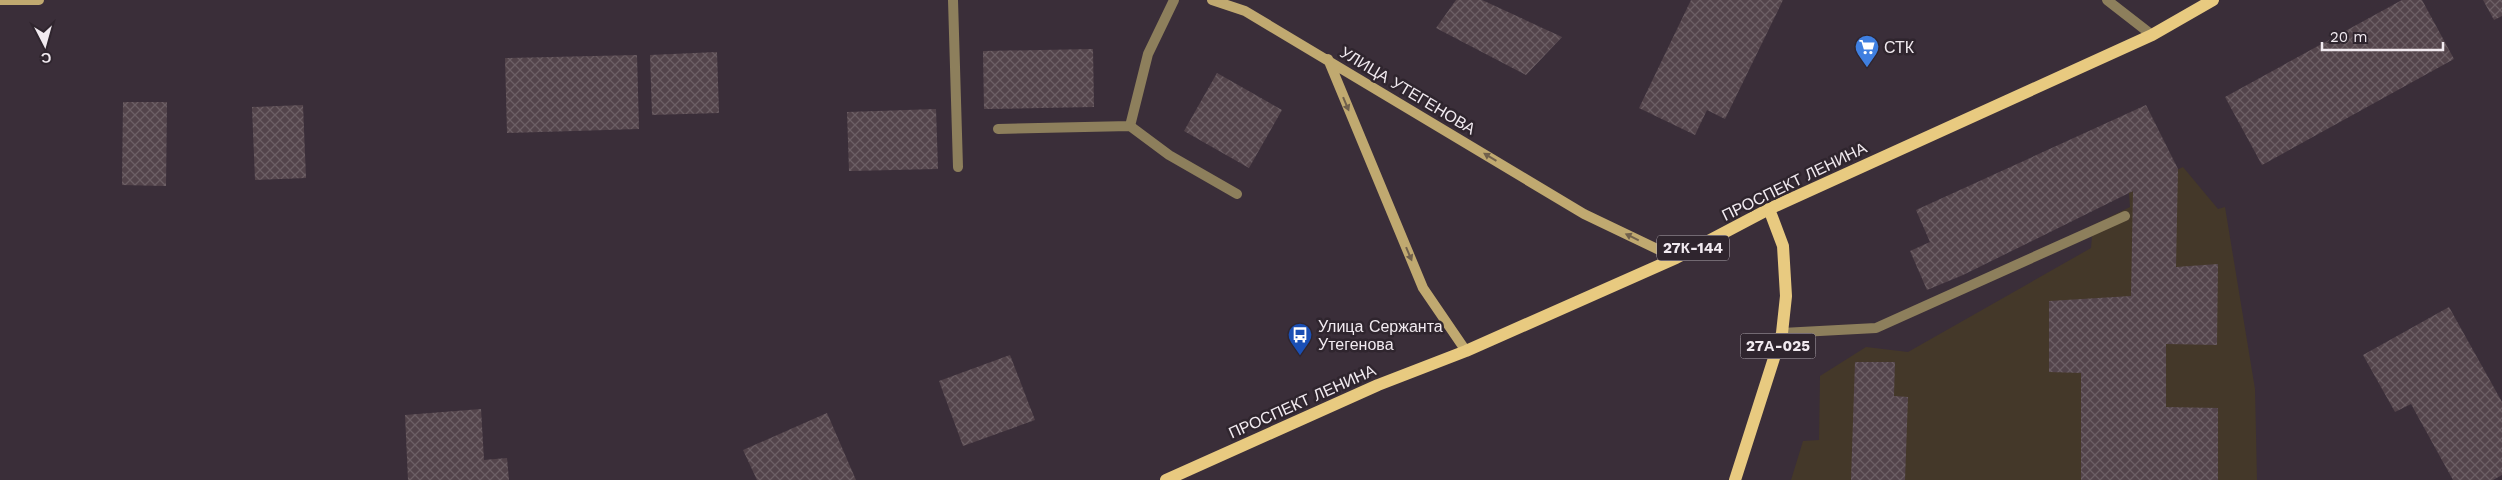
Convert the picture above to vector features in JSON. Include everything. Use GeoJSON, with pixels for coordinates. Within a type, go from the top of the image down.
{"type":"FeatureCollection","features":[{"type":"Feature","properties":{"kind":"main road"},"geometry":{"type":"LineString","coordinates":[[0,0],[39,0]]}},
{"type":"Feature","properties":{"kind":"main road"},"geometry":{"type":"LineString","coordinates":[[1212,0],[1245,11],[1328,59]]}},
{"type":"Feature","properties":{"kind":"main road","name":"ПРОСПЕКТ ЛЕНИНА"},"geometry":{"type":"LineString","coordinates":[[1166,480],[1378,385],[1466,351],[1676,258],[1770,209],[2152,35],[2213,0]]}},
{"type":"Feature","properties":{"kind":"main road","name":"УЛИЦА УТЕГЕНОВА"},"geometry":{"type":"LineString","coordinates":[[1328,59],[1584,214],[1676,258]]}},
{"type":"Feature","properties":{"kind":"main road","name":"УЛИЦА УТЕГЕНОВА"},"geometry":{"type":"LineString","coordinates":[[1328,59],[1423,288],[1466,351]]}},
{"type":"Feature","properties":{"kind":"main road","name":"27А-025"},"geometry":{"type":"LineString","coordinates":[[1735,480],[1782,333],[1786,296],[1783,246],[1770,209]]}},
{"type":"Feature","properties":{"kind":"street"},"geometry":{"type":"LineString","coordinates":[[953,0],[958,167]]}},
{"type":"Feature","properties":{"kind":"street"},"geometry":{"type":"LineString","coordinates":[[1130,126],[1148,54],[1174,0]]}},
{"type":"Feature","properties":{"kind":"street"},"geometry":{"type":"LineString","coordinates":[[2107,0],[2152,35]]}},
{"type":"Feature","properties":{"kind":"street"},"geometry":{"type":"LineString","coordinates":[[998,129],[1130,126],[1169,155],[1237,194]]}},
{"type":"Feature","properties":{"kind":"street"},"geometry":{"type":"LineString","coordinates":[[1782,333],[1876,328],[2125,216]]}},
{"type":"Feature","properties":{"kind":"shaded area"},"geometry":{"type":"Polygon","coordinates":[[[2183,167],[2218,209],[2225,207],[2255,389],[2257,480],[1791,480],[1803,441],[1819,440],[1820,376],[1866,347],[1908,352],[2091,248],[2093,225],[2130,207],[2129,193],[2183,167]]]}},
{"type":"Feature","properties":{"kind":"building"},"geometry":{"type":"Polygon","coordinates":[[[1456,0],[1482,0],[1562,37],[1526,75],[1436,28],[1456,0]]]}},
{"type":"Feature","properties":{"kind":"building"},"geometry":{"type":"Polygon","coordinates":[[[1691,0],[1783,0],[1725,119],[1707,110],[1695,135],[1639,108],[1691,0]]]}},
{"type":"Feature","properties":{"kind":"building"},"geometry":{"type":"Polygon","coordinates":[[[2402,0],[2422,0],[2454,59],[2262,165],[2225,97],[2402,0]]]}},
{"type":"Feature","properties":{"kind":"building"},"geometry":{"type":"Polygon","coordinates":[[[2483,0],[2502,0],[2502,16],[2494,20],[2483,0]]]}},
{"type":"Feature","properties":{"kind":"building"},"geometry":{"type":"Polygon","coordinates":[[[1093,49],[1094,107],[984,109],[983,51],[1093,49]]]}},
{"type":"Feature","properties":{"kind":"building"},"geometry":{"type":"Polygon","coordinates":[[[717,52],[719,113],[652,115],[650,55],[717,52]]]}},
{"type":"Feature","properties":{"kind":"building"},"geometry":{"type":"Polygon","coordinates":[[[637,55],[639,129],[507,133],[505,58],[637,55]]]}},
{"type":"Feature","properties":{"kind":"building"},"geometry":{"type":"Polygon","coordinates":[[[1217,73],[1282,110],[1249,168],[1184,131],[1217,73]]]}},
{"type":"Feature","properties":{"kind":"building"},"geometry":{"type":"Polygon","coordinates":[[[123,102],[167,102],[166,186],[122,185],[123,102]]]}},
{"type":"Feature","properties":{"kind":"building"},"geometry":{"type":"Polygon","coordinates":[[[303,105],[306,178],[255,180],[252,107],[303,105]]]}},
{"type":"Feature","properties":{"kind":"building"},"geometry":{"type":"Polygon","coordinates":[[[2146,105],[2178,169],[2176,267],[2218,264],[2217,345],[2166,344],[2166,407],[2218,408],[2218,480],[2081,480],[2081,373],[2049,372],[2049,301],[2131,296],[2133,191],[1963,275],[1927,290],[1910,251],[1930,242],[1916,210],[2146,105]]]}},
{"type":"Feature","properties":{"kind":"building"},"geometry":{"type":"Polygon","coordinates":[[[936,109],[938,169],[849,171],[847,112],[936,109]]]}},
{"type":"Feature","properties":{"kind":"building"},"geometry":{"type":"Polygon","coordinates":[[[2449,307],[2502,402],[2502,475],[2493,480],[2453,480],[2411,404],[2395,412],[2363,355],[2449,307]]]}},
{"type":"Feature","properties":{"kind":"building"},"geometry":{"type":"Polygon","coordinates":[[[1010,355],[1035,420],[963,446],[939,381],[1010,355]]]}},
{"type":"Feature","properties":{"kind":"building"},"geometry":{"type":"Polygon","coordinates":[[[1855,362],[1895,362],[1894,396],[1908,397],[1905,480],[1851,480],[1855,362]]]}},
{"type":"Feature","properties":{"kind":"building"},"geometry":{"type":"Polygon","coordinates":[[[481,409],[484,460],[507,458],[509,480],[408,480],[405,415],[481,409]]]}},
{"type":"Feature","properties":{"kind":"building"},"geometry":{"type":"Polygon","coordinates":[[[827,413],[856,480],[757,480],[743,450],[827,413]]]}},
{"type":"Feature","properties":{"kind":"place","name":"СТК"},"geometry":{"type":"Point","coordinates":[1867,68]}},
{"type":"Feature","properties":{"kind":"place","name":"Улица Сержанта Утегенова"},"geometry":{"type":"Point","coordinates":[1300,356]}}]}
